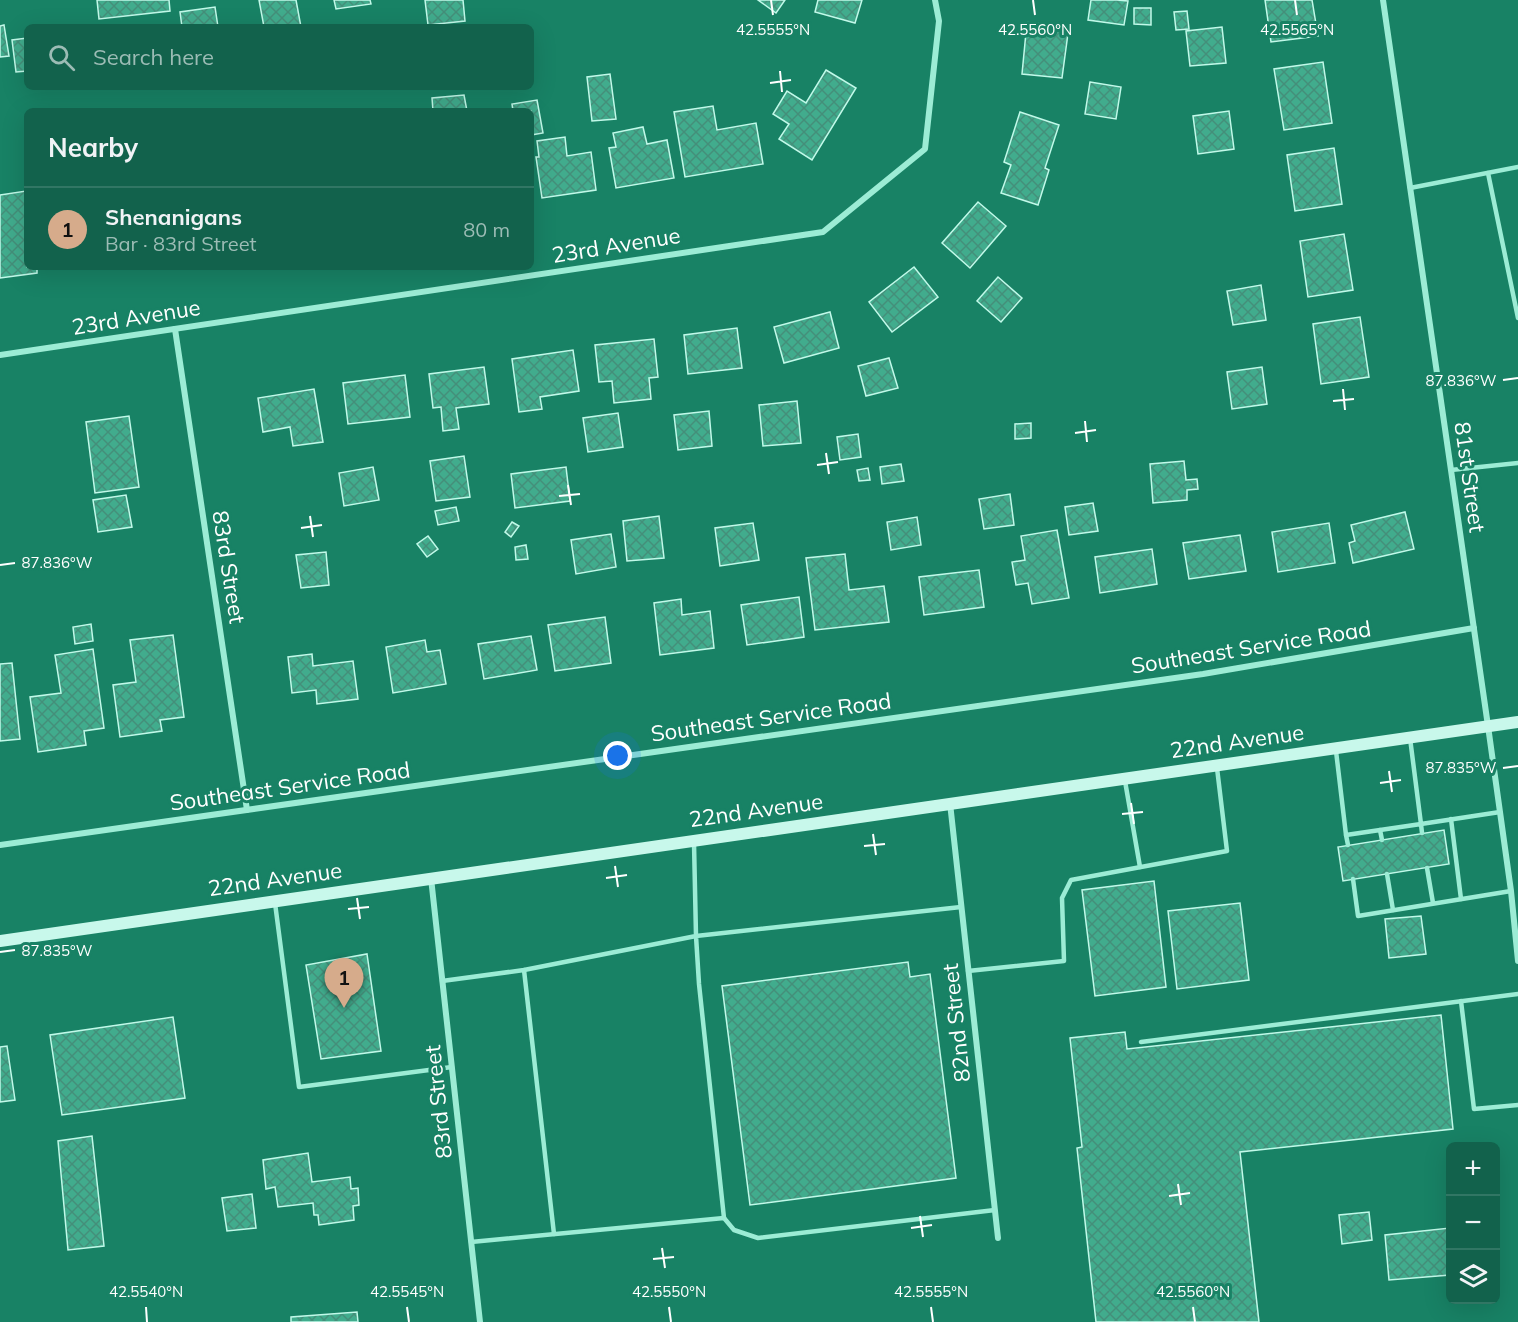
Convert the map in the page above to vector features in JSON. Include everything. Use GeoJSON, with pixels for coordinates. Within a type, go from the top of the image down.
{"type":"FeatureCollection","features":[{"type":"Feature","properties":{"kind":"street","name":"23rd Avenue"},"geometry":{"type":"LineString","coordinates":[[0,356],[824,232],[925,149],[939,21],[935,0]]}},
{"type":"Feature","properties":{"kind":"street","name":"81st Street"},"geometry":{"type":"LineString","coordinates":[[1383,0],[1511,891],[1516,910],[1518,960]]}},
{"type":"Feature","properties":{"kind":"street","name":"83rd Street"},"geometry":{"type":"LineString","coordinates":[[175,329],[247,810]]}},
{"type":"Feature","properties":{"kind":"street","name":"Southeast Service Road"},"geometry":{"type":"LineString","coordinates":[[0,845],[1203,674],[1474,628]]}},
{"type":"Feature","properties":{"kind":"street","name":"22nd Avenue"},"geometry":{"type":"LineString","coordinates":[[0,941],[1518,722]]}},
{"type":"Feature","properties":{"kind":"street","name":"82nd Street"},"geometry":{"type":"LineString","coordinates":[[950,803],[998,1238]]}},
{"type":"Feature","properties":{"kind":"street","name":"83rd Street"},"geometry":{"type":"LineString","coordinates":[[431,878],[480,1322]]}},
{"type":"Feature","properties":{"kind":"lane"},"geometry":{"type":"LineString","coordinates":[[1410,188],[1518,167]]}},
{"type":"Feature","properties":{"kind":"lane"},"geometry":{"type":"LineString","coordinates":[[1488,173],[1518,318]]}},
{"type":"Feature","properties":{"kind":"lane"},"geometry":{"type":"LineString","coordinates":[[1451,470],[1518,463]]}},
{"type":"Feature","properties":{"kind":"lane"},"geometry":{"type":"LineString","coordinates":[[1410,738],[1422,833]]}},
{"type":"Feature","properties":{"kind":"lane"},"geometry":{"type":"LineString","coordinates":[[1335,748],[1348,845]]}},
{"type":"Feature","properties":{"kind":"lane"},"geometry":{"type":"LineString","coordinates":[[968,971],[1064,961],[1062,898],[1071,880],[1227,852],[1217,765]]}},
{"type":"Feature","properties":{"kind":"lane"},"geometry":{"type":"LineString","coordinates":[[1124,778],[1140,867]]}},
{"type":"Feature","properties":{"kind":"lane"},"geometry":{"type":"LineString","coordinates":[[1346,835],[1500,812]]}},
{"type":"Feature","properties":{"kind":"lane"},"geometry":{"type":"LineString","coordinates":[[1451,819],[1461,899]]}},
{"type":"Feature","properties":{"kind":"lane"},"geometry":{"type":"LineString","coordinates":[[1380,830],[1382,840]]}},
{"type":"Feature","properties":{"kind":"lane"},"geometry":{"type":"LineString","coordinates":[[694,840],[699,984],[724,1218],[734,1230],[758,1238],[995,1210]]}},
{"type":"Feature","properties":{"kind":"lane"},"geometry":{"type":"LineString","coordinates":[[1428,868],[1433,903]]}},
{"type":"Feature","properties":{"kind":"lane"},"geometry":{"type":"LineString","coordinates":[[1387,874],[1393,910]]}},
{"type":"Feature","properties":{"kind":"lane"},"geometry":{"type":"LineString","coordinates":[[1353,879],[1358,916],[1511,891]]}},
{"type":"Feature","properties":{"kind":"lane"},"geometry":{"type":"LineString","coordinates":[[275,901],[299,1087],[452,1067]]}},
{"type":"Feature","properties":{"kind":"lane"},"geometry":{"type":"LineString","coordinates":[[442,981],[524,970],[696,936],[961,907]]}},
{"type":"Feature","properties":{"kind":"lane"},"geometry":{"type":"LineString","coordinates":[[524,970],[554,1234]]}},
{"type":"Feature","properties":{"kind":"lane"},"geometry":{"type":"LineString","coordinates":[[1141,1042],[1518,994]]}},
{"type":"Feature","properties":{"kind":"lane"},"geometry":{"type":"LineString","coordinates":[[1461,1001],[1474,1109],[1518,1105]]}},
{"type":"Feature","properties":{"kind":"lane"},"geometry":{"type":"LineString","coordinates":[[471,1242],[724,1218]]}},
{"type":"Feature","properties":{"kind":"building"},"geometry":{"type":"Polygon","coordinates":[[[97,0],[169,0],[170,11],[99,19],[97,0]]]}},
{"type":"Feature","properties":{"kind":"building"},"geometry":{"type":"Polygon","coordinates":[[[259,0],[296,0],[300,24],[263,24],[259,0]]]}},
{"type":"Feature","properties":{"kind":"building"},"geometry":{"type":"Polygon","coordinates":[[[334,0],[370,0],[371,4],[336,9],[334,0]]]}},
{"type":"Feature","properties":{"kind":"building"},"geometry":{"type":"Polygon","coordinates":[[[425,0],[463,0],[465,21],[428,24],[425,0]]]}},
{"type":"Feature","properties":{"kind":"building"},"geometry":{"type":"Polygon","coordinates":[[[758,0],[785,0],[776,13],[758,0]]]}},
{"type":"Feature","properties":{"kind":"building"},"geometry":{"type":"Polygon","coordinates":[[[818,0],[862,0],[855,23],[815,12],[818,0]]]}},
{"type":"Feature","properties":{"kind":"building"},"geometry":{"type":"Polygon","coordinates":[[[1091,0],[1128,1],[1124,25],[1088,20],[1091,0]]]}},
{"type":"Feature","properties":{"kind":"building"},"geometry":{"type":"Polygon","coordinates":[[[1265,0],[1312,0],[1318,36],[1271,42],[1265,0]]]}},
{"type":"Feature","properties":{"kind":"building"},"geometry":{"type":"Polygon","coordinates":[[[215,7],[218,24],[182,24],[180,12],[215,7]]]}},
{"type":"Feature","properties":{"kind":"building"},"geometry":{"type":"Polygon","coordinates":[[[1134,8],[1151,8],[1151,25],[1134,24],[1134,8]]]}},
{"type":"Feature","properties":{"kind":"building"},"geometry":{"type":"Polygon","coordinates":[[[1187,11],[1189,29],[1176,30],[1174,12],[1187,11]]]}},
{"type":"Feature","properties":{"kind":"building"},"geometry":{"type":"Polygon","coordinates":[[[1027,22],[1069,26],[1062,78],[1022,74],[1027,22]]]}},
{"type":"Feature","properties":{"kind":"building"},"geometry":{"type":"Polygon","coordinates":[[[4,25],[9,56],[0,57],[0,26],[4,25]]]}},
{"type":"Feature","properties":{"kind":"building"},"geometry":{"type":"Polygon","coordinates":[[[1222,27],[1226,63],[1190,66],[1186,31],[1222,27]]]}},
{"type":"Feature","properties":{"kind":"building"},"geometry":{"type":"Polygon","coordinates":[[[24,38],[24,71],[16,72],[12,40],[24,38]]]}},
{"type":"Feature","properties":{"kind":"building"},"geometry":{"type":"Polygon","coordinates":[[[1323,62],[1332,123],[1284,130],[1274,69],[1323,62]]]}},
{"type":"Feature","properties":{"kind":"building"},"geometry":{"type":"Polygon","coordinates":[[[826,70],[856,88],[812,160],[779,139],[789,124],[773,114],[787,91],[806,103],[826,70]]]}},
{"type":"Feature","properties":{"kind":"building"},"geometry":{"type":"Polygon","coordinates":[[[610,74],[616,119],[592,121],[587,77],[610,74]]]}},
{"type":"Feature","properties":{"kind":"building"},"geometry":{"type":"Polygon","coordinates":[[[1090,82],[1121,87],[1116,119],[1085,114],[1090,82]]]}},
{"type":"Feature","properties":{"kind":"building"},"geometry":{"type":"Polygon","coordinates":[[[464,95],[466,108],[433,108],[432,98],[464,95]]]}},
{"type":"Feature","properties":{"kind":"building"},"geometry":{"type":"Polygon","coordinates":[[[537,100],[543,133],[534,134],[534,108],[513,108],[512,104],[537,100]]]}},
{"type":"Feature","properties":{"kind":"building"},"geometry":{"type":"Polygon","coordinates":[[[713,106],[717,130],[756,123],[763,164],[685,177],[674,112],[713,106]]]}},
{"type":"Feature","properties":{"kind":"building"},"geometry":{"type":"Polygon","coordinates":[[[1229,111],[1234,149],[1198,154],[1193,116],[1229,111]]]}},
{"type":"Feature","properties":{"kind":"building"},"geometry":{"type":"Polygon","coordinates":[[[1020,112],[1059,125],[1045,168],[1049,170],[1038,205],[1001,193],[1011,165],[1004,162],[1020,112]]]}},
{"type":"Feature","properties":{"kind":"building"},"geometry":{"type":"Polygon","coordinates":[[[643,127],[647,144],[667,140],[674,178],[616,188],[609,148],[616,147],[613,133],[643,127]]]}},
{"type":"Feature","properties":{"kind":"building"},"geometry":{"type":"Polygon","coordinates":[[[565,137],[567,156],[591,152],[596,190],[542,198],[536,157],[539,157],[537,141],[565,137]]]}},
{"type":"Feature","properties":{"kind":"building"},"geometry":{"type":"Polygon","coordinates":[[[1334,148],[1342,204],[1295,211],[1287,155],[1334,148]]]}},
{"type":"Feature","properties":{"kind":"building"},"geometry":{"type":"Polygon","coordinates":[[[24,191],[24,270],[37,270],[37,273],[0,278],[0,195],[24,191]]]}},
{"type":"Feature","properties":{"kind":"building"},"geometry":{"type":"Polygon","coordinates":[[[978,202],[1006,226],[970,268],[942,243],[978,202]]]}},
{"type":"Feature","properties":{"kind":"building"},"geometry":{"type":"Polygon","coordinates":[[[1344,234],[1353,290],[1308,297],[1300,241],[1344,234]]]}},
{"type":"Feature","properties":{"kind":"building"},"geometry":{"type":"Polygon","coordinates":[[[914,267],[938,297],[892,332],[869,302],[914,267]]]}},
{"type":"Feature","properties":{"kind":"building"},"geometry":{"type":"Polygon","coordinates":[[[998,277],[1022,298],[1001,322],[977,301],[998,277]]]}},
{"type":"Feature","properties":{"kind":"building"},"geometry":{"type":"Polygon","coordinates":[[[1261,285],[1266,320],[1233,325],[1227,291],[1261,285]]]}},
{"type":"Feature","properties":{"kind":"building"},"geometry":{"type":"Polygon","coordinates":[[[830,312],[839,348],[784,363],[774,327],[830,312]]]}},
{"type":"Feature","properties":{"kind":"building"},"geometry":{"type":"Polygon","coordinates":[[[1360,317],[1369,377],[1321,384],[1313,324],[1360,317]]]}},
{"type":"Feature","properties":{"kind":"building"},"geometry":{"type":"Polygon","coordinates":[[[737,328],[742,368],[688,374],[684,335],[737,328]]]}},
{"type":"Feature","properties":{"kind":"building"},"geometry":{"type":"Polygon","coordinates":[[[654,339],[658,377],[649,378],[651,399],[614,403],[612,381],[599,382],[595,345],[654,339]]]}},
{"type":"Feature","properties":{"kind":"building"},"geometry":{"type":"Polygon","coordinates":[[[573,350],[579,391],[540,397],[542,409],[519,412],[512,359],[573,350]]]}},
{"type":"Feature","properties":{"kind":"building"},"geometry":{"type":"Polygon","coordinates":[[[889,358],[898,388],[866,396],[858,366],[889,358]]]}},
{"type":"Feature","properties":{"kind":"building"},"geometry":{"type":"Polygon","coordinates":[[[484,367],[489,404],[456,408],[459,429],[443,431],[441,407],[433,408],[429,374],[484,367]]]}},
{"type":"Feature","properties":{"kind":"building"},"geometry":{"type":"Polygon","coordinates":[[[1262,367],[1267,404],[1232,409],[1227,372],[1262,367]]]}},
{"type":"Feature","properties":{"kind":"building"},"geometry":{"type":"Polygon","coordinates":[[[405,375],[410,417],[348,424],[343,383],[405,375]]]}},
{"type":"Feature","properties":{"kind":"building"},"geometry":{"type":"Polygon","coordinates":[[[314,389],[323,442],[293,446],[290,427],[263,432],[258,398],[314,389]]]}},
{"type":"Feature","properties":{"kind":"building"},"geometry":{"type":"Polygon","coordinates":[[[797,401],[801,443],[763,446],[759,405],[797,401]]]}},
{"type":"Feature","properties":{"kind":"building"},"geometry":{"type":"Polygon","coordinates":[[[709,411],[712,446],[678,450],[674,415],[709,411]]]}},
{"type":"Feature","properties":{"kind":"building"},"geometry":{"type":"Polygon","coordinates":[[[618,413],[623,447],[588,452],[583,418],[618,413]]]}},
{"type":"Feature","properties":{"kind":"building"},"geometry":{"type":"Polygon","coordinates":[[[129,416],[139,487],[95,493],[86,422],[129,416]]]}},
{"type":"Feature","properties":{"kind":"building"},"geometry":{"type":"Polygon","coordinates":[[[1031,423],[1031,438],[1015,439],[1015,424],[1031,423]]]}},
{"type":"Feature","properties":{"kind":"building"},"geometry":{"type":"Polygon","coordinates":[[[858,434],[861,457],[840,460],[837,437],[858,434]]]}},
{"type":"Feature","properties":{"kind":"building"},"geometry":{"type":"Polygon","coordinates":[[[464,456],[470,497],[436,501],[430,461],[464,456]]]}},
{"type":"Feature","properties":{"kind":"building"},"geometry":{"type":"Polygon","coordinates":[[[1184,461],[1186,480],[1197,479],[1198,489],[1187,490],[1187,500],[1153,503],[1150,464],[1184,461]]]}},
{"type":"Feature","properties":{"kind":"building"},"geometry":{"type":"Polygon","coordinates":[[[901,464],[904,481],[882,484],[880,467],[901,464]]]}},
{"type":"Feature","properties":{"kind":"building"},"geometry":{"type":"Polygon","coordinates":[[[373,467],[379,500],[344,506],[339,473],[373,467]]]}},
{"type":"Feature","properties":{"kind":"building"},"geometry":{"type":"Polygon","coordinates":[[[566,467],[570,501],[515,508],[511,474],[566,467]]]}},
{"type":"Feature","properties":{"kind":"building"},"geometry":{"type":"Polygon","coordinates":[[[868,468],[870,480],[859,481],[857,470],[868,468]]]}},
{"type":"Feature","properties":{"kind":"building"},"geometry":{"type":"Polygon","coordinates":[[[1010,494],[1014,525],[984,529],[979,499],[1010,494]]]}},
{"type":"Feature","properties":{"kind":"building"},"geometry":{"type":"Polygon","coordinates":[[[126,495],[132,527],[98,532],[93,500],[126,495]]]}},
{"type":"Feature","properties":{"kind":"building"},"geometry":{"type":"Polygon","coordinates":[[[1093,503],[1098,531],[1069,535],[1065,507],[1093,503]]]}},
{"type":"Feature","properties":{"kind":"building"},"geometry":{"type":"Polygon","coordinates":[[[456,507],[459,521],[438,525],[435,511],[456,507]]]}},
{"type":"Feature","properties":{"kind":"building"},"geometry":{"type":"Polygon","coordinates":[[[1405,512],[1414,549],[1353,563],[1349,543],[1355,541],[1351,525],[1405,512]]]}},
{"type":"Feature","properties":{"kind":"building"},"geometry":{"type":"Polygon","coordinates":[[[659,516],[664,558],[627,561],[623,521],[659,516]]]}},
{"type":"Feature","properties":{"kind":"building"},"geometry":{"type":"Polygon","coordinates":[[[917,517],[921,545],[891,550],[887,522],[917,517]]]}},
{"type":"Feature","properties":{"kind":"building"},"geometry":{"type":"Polygon","coordinates":[[[512,522],[519,526],[511,537],[505,532],[512,522]]]}},
{"type":"Feature","properties":{"kind":"building"},"geometry":{"type":"Polygon","coordinates":[[[753,523],[759,560],[720,566],[715,528],[753,523]]]}},
{"type":"Feature","properties":{"kind":"building"},"geometry":{"type":"Polygon","coordinates":[[[1329,523],[1335,563],[1278,572],[1272,532],[1329,523]]]}},
{"type":"Feature","properties":{"kind":"building"},"geometry":{"type":"Polygon","coordinates":[[[1057,530],[1069,598],[1032,604],[1028,583],[1016,585],[1012,562],[1025,560],[1021,536],[1057,530]]]}},
{"type":"Feature","properties":{"kind":"building"},"geometry":{"type":"Polygon","coordinates":[[[611,534],[616,567],[576,574],[571,540],[611,534]]]}},
{"type":"Feature","properties":{"kind":"building"},"geometry":{"type":"Polygon","coordinates":[[[1240,535],[1246,571],[1189,579],[1183,543],[1240,535]]]}},
{"type":"Feature","properties":{"kind":"building"},"geometry":{"type":"Polygon","coordinates":[[[428,536],[438,549],[427,557],[417,544],[428,536]]]}},
{"type":"Feature","properties":{"kind":"building"},"geometry":{"type":"Polygon","coordinates":[[[526,545],[528,559],[516,560],[515,547],[526,545]]]}},
{"type":"Feature","properties":{"kind":"building"},"geometry":{"type":"Polygon","coordinates":[[[1152,549],[1157,584],[1100,593],[1095,557],[1152,549]]]}},
{"type":"Feature","properties":{"kind":"building"},"geometry":{"type":"Polygon","coordinates":[[[326,552],[329,585],[301,588],[296,555],[326,552]]]}},
{"type":"Feature","properties":{"kind":"building"},"geometry":{"type":"Polygon","coordinates":[[[845,554],[849,590],[884,586],[889,622],[815,630],[806,558],[845,554]]]}},
{"type":"Feature","properties":{"kind":"building"},"geometry":{"type":"Polygon","coordinates":[[[979,570],[984,607],[924,615],[919,577],[979,570]]]}},
{"type":"Feature","properties":{"kind":"building"},"geometry":{"type":"Polygon","coordinates":[[[799,597],[804,637],[747,645],[741,605],[799,597]]]}},
{"type":"Feature","properties":{"kind":"building"},"geometry":{"type":"Polygon","coordinates":[[[681,599],[682,615],[710,611],[714,648],[660,655],[654,603],[681,599]]]}},
{"type":"Feature","properties":{"kind":"building"},"geometry":{"type":"Polygon","coordinates":[[[605,617],[611,663],[555,671],[548,625],[605,617]]]}},
{"type":"Feature","properties":{"kind":"building"},"geometry":{"type":"Polygon","coordinates":[[[91,624],[93,641],[75,644],[73,627],[91,624]]]}},
{"type":"Feature","properties":{"kind":"building"},"geometry":{"type":"Polygon","coordinates":[[[173,635],[184,717],[160,720],[162,731],[120,737],[113,685],[136,682],[130,640],[173,635]]]}},
{"type":"Feature","properties":{"kind":"building"},"geometry":{"type":"Polygon","coordinates":[[[531,636],[537,670],[484,679],[478,644],[531,636]]]}},
{"type":"Feature","properties":{"kind":"building"},"geometry":{"type":"Polygon","coordinates":[[[425,640],[427,652],[440,650],[446,684],[393,693],[386,647],[425,640]]]}},
{"type":"Feature","properties":{"kind":"building"},"geometry":{"type":"Polygon","coordinates":[[[93,649],[104,728],[84,731],[86,745],[38,752],[30,697],[61,693],[55,655],[93,649]]]}},
{"type":"Feature","properties":{"kind":"building"},"geometry":{"type":"Polygon","coordinates":[[[312,654],[313,666],[353,661],[358,699],[317,704],[316,690],[292,693],[288,657],[312,654]]]}},
{"type":"Feature","properties":{"kind":"building"},"geometry":{"type":"Polygon","coordinates":[[[12,663],[20,739],[0,741],[0,664],[12,663]]]}},
{"type":"Feature","properties":{"kind":"building"},"geometry":{"type":"Polygon","coordinates":[[[1444,830],[1449,864],[1343,881],[1338,847],[1444,830]]]}},
{"type":"Feature","properties":{"kind":"building"},"geometry":{"type":"Polygon","coordinates":[[[1154,881],[1166,987],[1095,996],[1082,890],[1154,881]]]}},
{"type":"Feature","properties":{"kind":"building"},"geometry":{"type":"Polygon","coordinates":[[[1240,903],[1249,980],[1177,989],[1168,911],[1240,903]]]}},
{"type":"Feature","properties":{"kind":"building"},"geometry":{"type":"Polygon","coordinates":[[[1421,916],[1426,954],[1389,958],[1385,919],[1421,916]]]}},
{"type":"Feature","properties":{"kind":"building"},"geometry":{"type":"Polygon","coordinates":[[[367,954],[381,1051],[321,1059],[306,965],[367,954]]]}},
{"type":"Feature","properties":{"kind":"building"},"geometry":{"type":"Polygon","coordinates":[[[908,962],[910,977],[930,974],[956,1178],[750,1205],[722,986],[908,962]]]}},
{"type":"Feature","properties":{"kind":"building"},"geometry":{"type":"Polygon","coordinates":[[[1441,1015],[1453,1129],[1240,1152],[1259,1322],[1096,1322],[1077,1148],[1082,1147],[1070,1038],[1125,1032],[1127,1049],[1441,1015]]]}},
{"type":"Feature","properties":{"kind":"building"},"geometry":{"type":"Polygon","coordinates":[[[173,1017],[185,1098],[62,1115],[50,1035],[173,1017]]]}},
{"type":"Feature","properties":{"kind":"building"},"geometry":{"type":"Polygon","coordinates":[[[7,1046],[15,1100],[0,1102],[0,1047],[7,1046]]]}},
{"type":"Feature","properties":{"kind":"building"},"geometry":{"type":"Polygon","coordinates":[[[92,1136],[104,1246],[68,1250],[58,1141],[92,1136]]]}},
{"type":"Feature","properties":{"kind":"building"},"geometry":{"type":"Polygon","coordinates":[[[308,1153],[312,1182],[350,1177],[351,1189],[358,1188],[359,1205],[353,1206],[354,1220],[319,1225],[318,1215],[314,1215],[313,1203],[278,1207],[275,1187],[266,1189],[263,1160],[308,1153]]]}},
{"type":"Feature","properties":{"kind":"building"},"geometry":{"type":"Polygon","coordinates":[[[252,1194],[256,1228],[227,1231],[222,1198],[252,1194]]]}},
{"type":"Feature","properties":{"kind":"building"},"geometry":{"type":"Polygon","coordinates":[[[1369,1212],[1372,1240],[1342,1244],[1339,1215],[1369,1212]]]}},
{"type":"Feature","properties":{"kind":"building"},"geometry":{"type":"Polygon","coordinates":[[[1446,1228],[1446,1275],[1389,1280],[1385,1235],[1446,1228]]]}},
{"type":"Feature","properties":{"kind":"building"},"geometry":{"type":"Polygon","coordinates":[[[357,1312],[358,1322],[291,1322],[291,1317],[357,1312]]]}},
{"type":"Feature","properties":{"kind":"place","name":"Shenanigans"},"geometry":{"type":"Point","coordinates":[344,1008]}}]}
